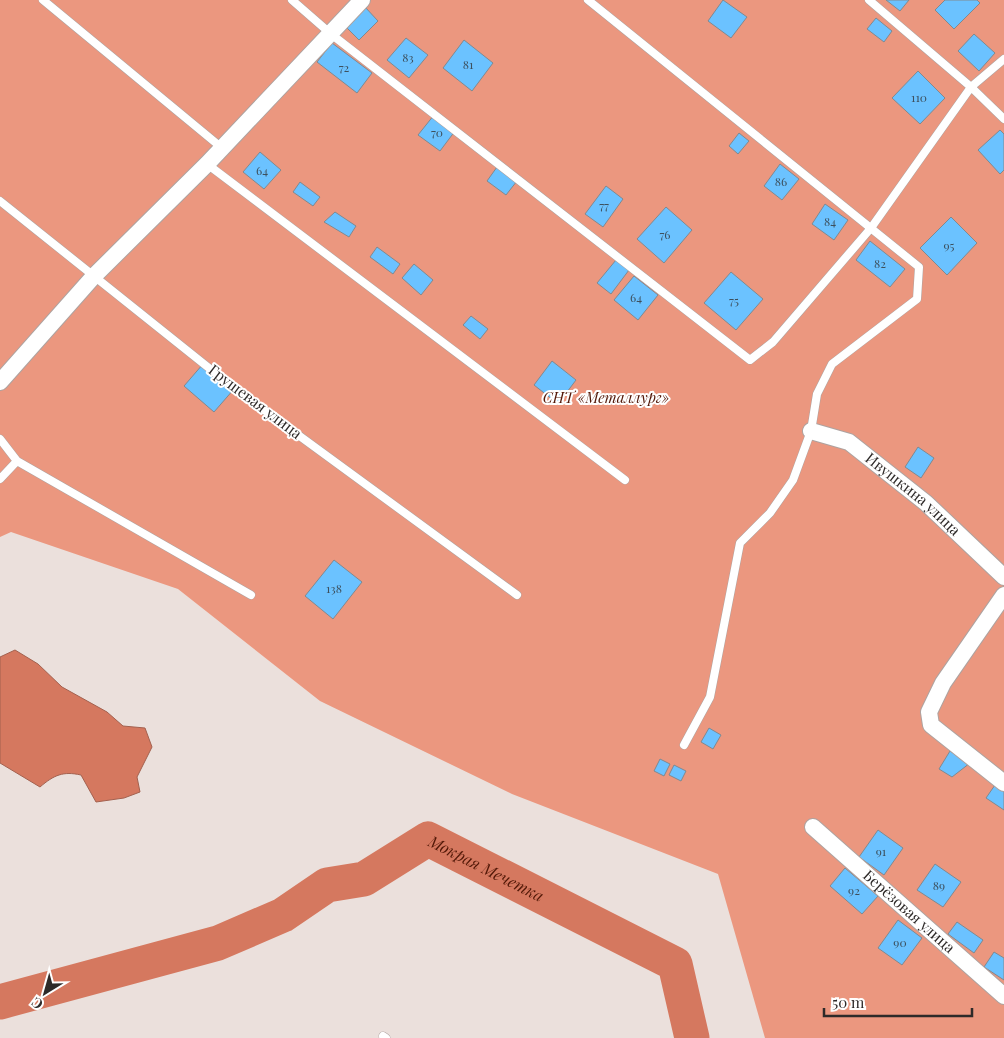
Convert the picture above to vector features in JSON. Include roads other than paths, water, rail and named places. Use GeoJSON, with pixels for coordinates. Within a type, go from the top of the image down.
{"type":"FeatureCollection","features":[{"type":"Feature","properties":{"kind":"street"},"geometry":{"type":"LineString","coordinates":[[0,382],[94,276],[207,164],[362,0]]}},
{"type":"Feature","properties":{"kind":"street","name":"Ивушкина улица"},"geometry":{"type":"LineString","coordinates":[[811,431],[849,442],[926,502],[1004,577]]}},
{"type":"Feature","properties":{"kind":"street"},"geometry":{"type":"LineString","coordinates":[[1004,595],[944,683],[928,712],[931,726],[1004,783]]}},
{"type":"Feature","properties":{"kind":"street","name":"Берёзовая улица"},"geometry":{"type":"LineString","coordinates":[[813,827],[1004,996]]}},
{"type":"Feature","properties":{"kind":"lane"},"geometry":{"type":"LineString","coordinates":[[43,0],[222,148]]}},
{"type":"Feature","properties":{"kind":"lane"},"geometry":{"type":"LineString","coordinates":[[292,0],[331,34],[750,360],[773,342],[870,228],[970,87],[1004,59]]}},
{"type":"Feature","properties":{"kind":"lane"},"geometry":{"type":"LineString","coordinates":[[588,0],[919,267],[917,299],[832,364],[817,394],[811,431],[793,480],[770,513],[740,542],[710,697],[684,745]]}},
{"type":"Feature","properties":{"kind":"lane"},"geometry":{"type":"LineString","coordinates":[[869,0],[970,87],[1004,119]]}},
{"type":"Feature","properties":{"kind":"lane"},"geometry":{"type":"LineString","coordinates":[[207,164],[625,480]]}},
{"type":"Feature","properties":{"kind":"lane","name":"Грушевая улица"},"geometry":{"type":"LineString","coordinates":[[0,201],[234,388],[517,595]]}},
{"type":"Feature","properties":{"kind":"lane"},"geometry":{"type":"LineString","coordinates":[[0,439],[17,462],[251,595]]}},
{"type":"Feature","properties":{"kind":"lane"},"geometry":{"type":"LineString","coordinates":[[0,479],[17,462]]}},
{"type":"Feature","properties":{"kind":"waterway","name":"Мокрая Мечетка"},"geometry":{"type":"LineString","coordinates":[[0,1002],[218,943],[283,915],[327,885],[364,879],[428,839],[675,964],[692,1038]]}},
{"type":"Feature","properties":{"kind":"park label","name":"СНТ «Металлург»"},"geometry":{"type":"Point","coordinates":[606,398]}}]}
